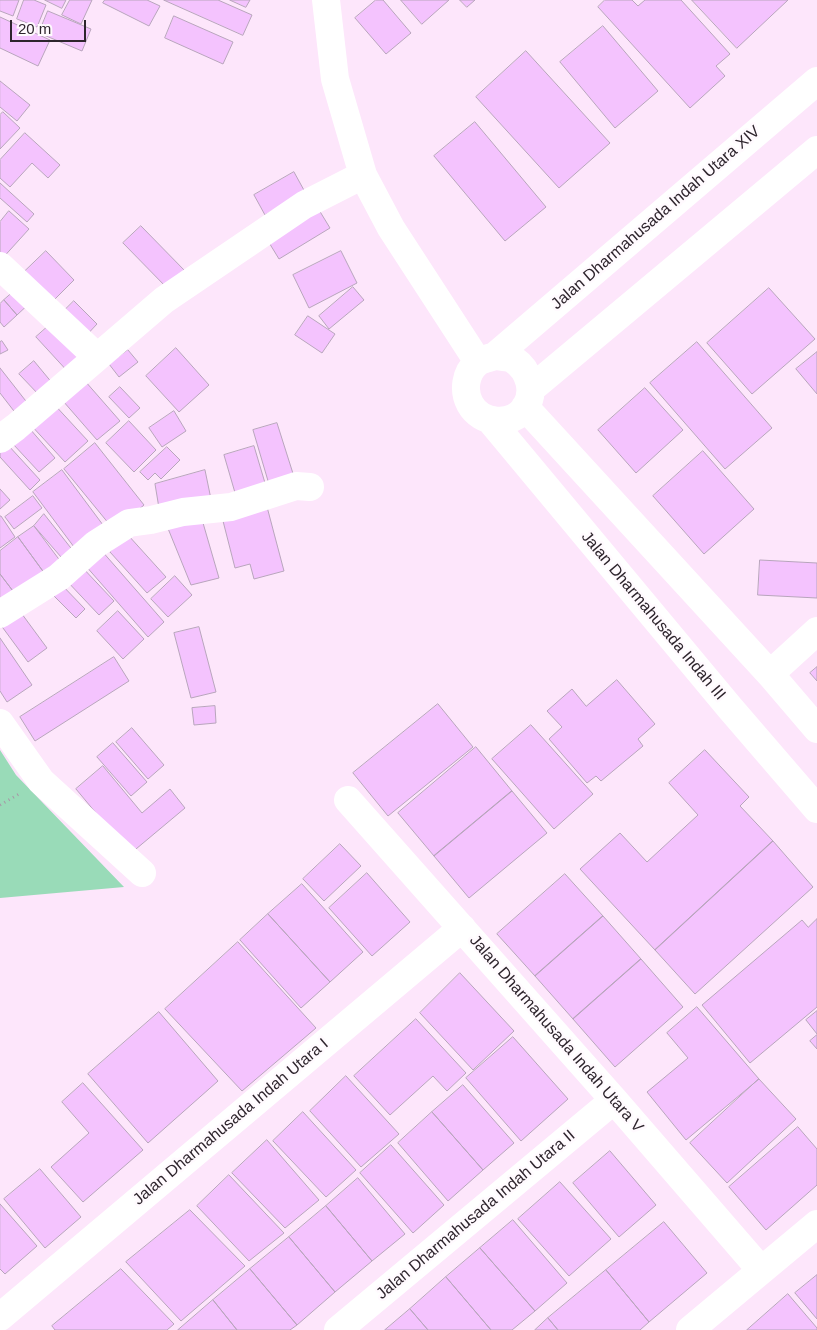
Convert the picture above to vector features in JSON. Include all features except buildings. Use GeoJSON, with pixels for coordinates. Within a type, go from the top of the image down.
{"type":"FeatureCollection","features":[{"type":"Feature","properties":{"kind":"street"},"geometry":{"type":"LineString","coordinates":[[326,0],[335,79],[363,175],[391,228],[487,359]]}},
{"type":"Feature","properties":{"kind":"street","name":"Jalan Dharmahusada Indah Utara XIV"},"geometry":{"type":"LineString","coordinates":[[487,359],[817,81]]}},
{"type":"Feature","properties":{"kind":"street"},"geometry":{"type":"LineString","coordinates":[[817,150],[528,398],[510,419],[491,421],[475,413],[466,396],[467,378],[487,359],[513,359],[526,372],[528,398],[817,729]]}},
{"type":"Feature","properties":{"kind":"street"},"geometry":{"type":"LineString","coordinates":[[0,439],[172,294],[304,205],[363,175]]}},
{"type":"Feature","properties":{"kind":"street"},"geometry":{"type":"LineString","coordinates":[[0,266],[97,357]]}},
{"type":"Feature","properties":{"kind":"street","name":"Jalan Dharmahusada Indah III"},"geometry":{"type":"LineString","coordinates":[[491,421],[730,708],[817,809]]}},
{"type":"Feature","properties":{"kind":"street"},"geometry":{"type":"LineString","coordinates":[[0,614],[59,578],[96,544],[129,523],[184,512],[231,507],[296,486],[310,487]]}},
{"type":"Feature","properties":{"kind":"street"},"geometry":{"type":"LineString","coordinates":[[770,674],[817,631]]}},
{"type":"Feature","properties":{"kind":"street"},"geometry":{"type":"LineString","coordinates":[[0,723],[41,781],[142,873]]}},
{"type":"Feature","properties":{"kind":"street","name":"Jalan Dharmahusada Indah Utara V"},"geometry":{"type":"LineString","coordinates":[[348,800],[614,1100],[761,1270]]}},
{"type":"Feature","properties":{"kind":"street","name":"Jalan Dharmahusada Indah Utara I"},"geometry":{"type":"LineString","coordinates":[[0,1317],[462,928]]}},
{"type":"Feature","properties":{"kind":"street","name":"Jalan Dharmahusada Indah Utara II"},"geometry":{"type":"LineString","coordinates":[[338,1330],[614,1100]]}},
{"type":"Feature","properties":{"kind":"street"},"geometry":{"type":"LineString","coordinates":[[690,1330],[817,1224]]}},
{"type":"Feature","properties":{"kind":"green space"},"geometry":{"type":"Polygon","coordinates":[[[0,750],[16,775],[124,887],[0,898],[0,750]]]}}]}
